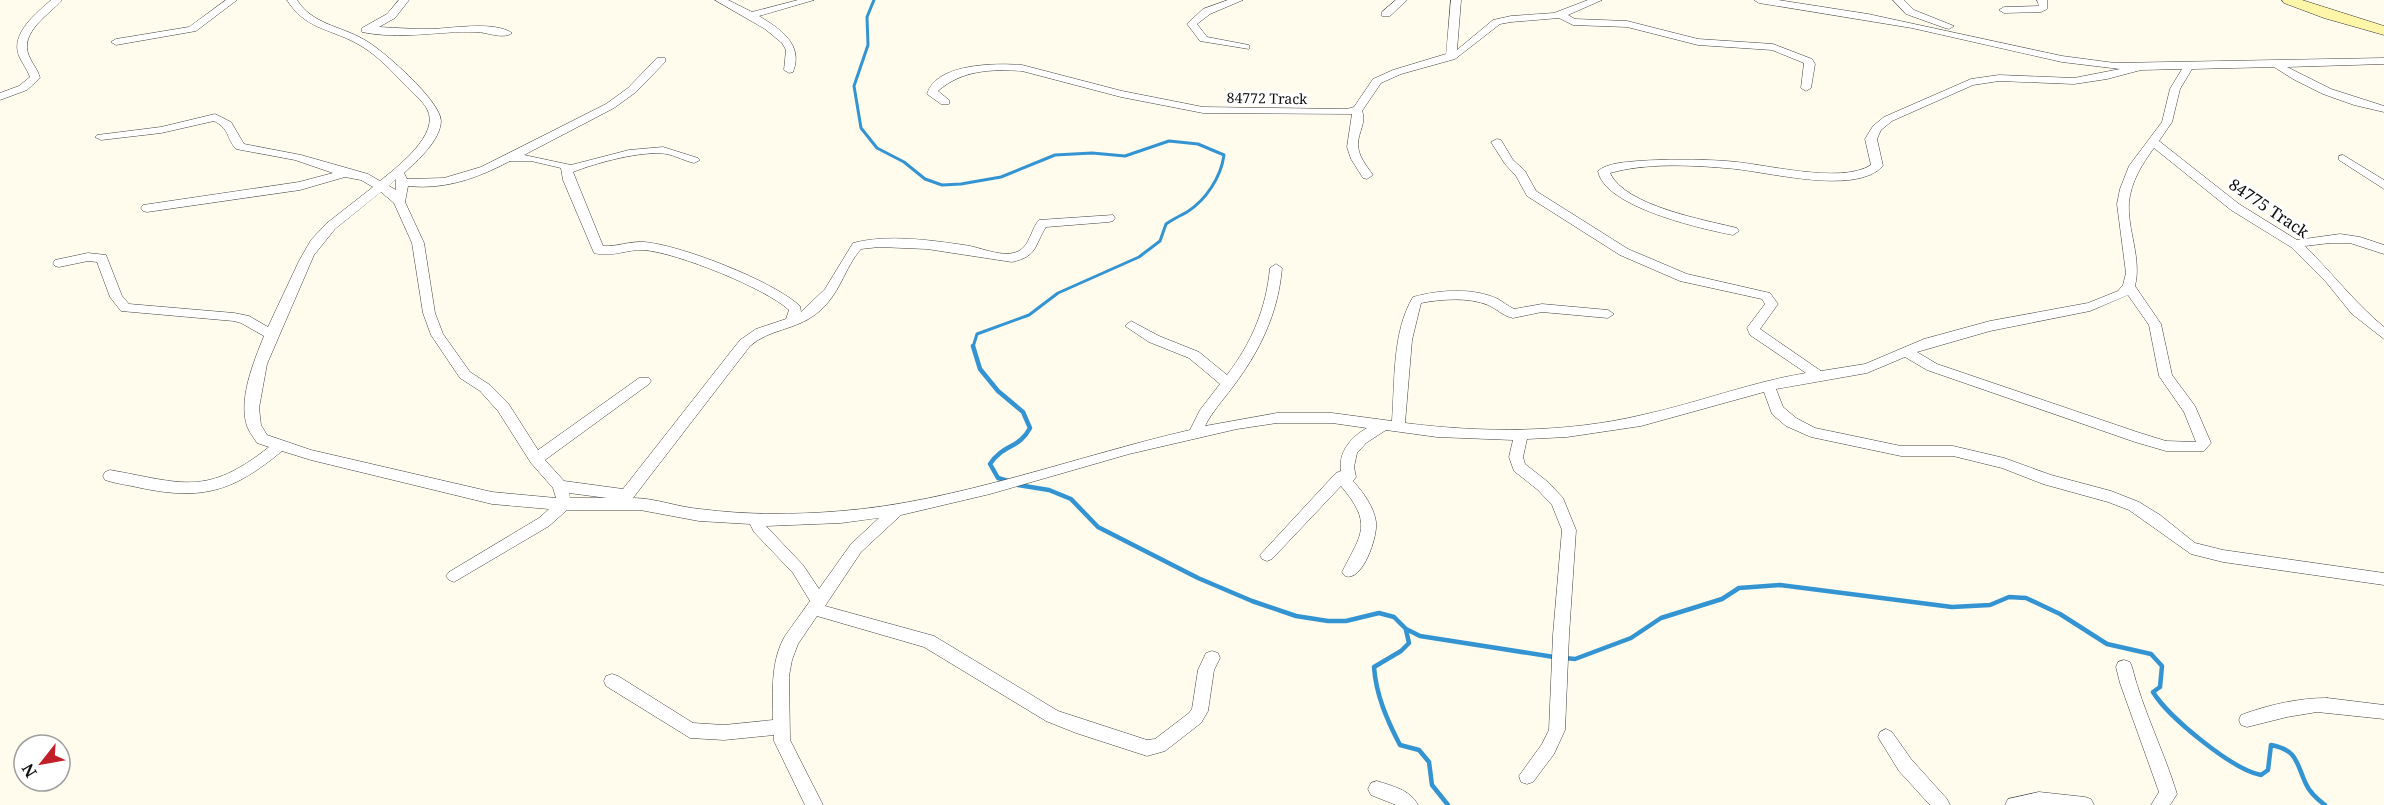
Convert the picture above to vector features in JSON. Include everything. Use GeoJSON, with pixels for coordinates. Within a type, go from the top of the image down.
{"type":"FeatureCollection","features":[{"type":"Feature","properties":{"kind":"main road"},"geometry":{"type":"LineString","coordinates":[[2289,0],[2329,15],[2384,30]]}},
{"type":"Feature","properties":{"kind":"street"},"geometry":{"type":"LineString","coordinates":[[0,97],[23,88],[34,78],[33,71],[22,53],[23,40],[33,23],[57,0]]}},
{"type":"Feature","properties":{"kind":"street"},"geometry":{"type":"LineString","coordinates":[[116,42],[193,29],[232,0]]}},
{"type":"Feature","properties":{"kind":"street"},"geometry":{"type":"LineString","coordinates":[[292,0],[301,13],[313,23],[348,35],[366,45],[431,106],[435,114],[433,130],[400,177],[380,186],[344,214],[311,249],[259,368],[252,418],[255,433],[262,439],[280,446],[312,455],[492,498],[564,504],[622,499],[745,343],[762,331],[806,315],[823,301],[840,276],[854,248],[860,244],[952,248],[1012,257],[1024,254],[1031,248],[1044,222],[1109,218]]}},
{"type":"Feature","properties":{"kind":"street"},"geometry":{"type":"LineString","coordinates":[[348,35],[366,30],[391,16],[404,0]]}},
{"type":"Feature","properties":{"kind":"street"},"geometry":{"type":"LineString","coordinates":[[720,0],[787,43],[792,54],[789,70]]}},
{"type":"Feature","properties":{"kind":"street"},"geometry":{"type":"LineString","coordinates":[[748,16],[809,0]]}},
{"type":"Feature","properties":{"kind":"street"},"geometry":{"type":"LineString","coordinates":[[1238,0],[1207,11],[1192,24],[1204,39],[1245,47]]}},
{"type":"Feature","properties":{"kind":"street"},"geometry":{"type":"LineString","coordinates":[[1386,14],[1402,0]]}},
{"type":"Feature","properties":{"kind":"street"},"geometry":{"type":"LineString","coordinates":[[1451,57],[1456,0]]}},
{"type":"Feature","properties":{"kind":"street"},"geometry":{"type":"LineString","coordinates":[[1367,175],[1357,162],[1352,150],[1353,134],[1359,116],[1356,110],[1377,81],[1397,72],[1451,57],[1466,49],[1497,22],[1561,15],[1597,0]]}},
{"type":"Feature","properties":{"kind":"street"},"geometry":{"type":"LineString","coordinates":[[1759,0],[1877,18],[2068,61],[2141,68],[2384,61]]}},
{"type":"Feature","properties":{"kind":"street"},"geometry":{"type":"LineString","coordinates":[[1898,0],[1903,8],[1910,12],[1964,31],[1980,41]]}},
{"type":"Feature","properties":{"kind":"street"},"geometry":{"type":"LineString","coordinates":[[2004,10],[2041,9],[2044,7],[2042,0]]}},
{"type":"Feature","properties":{"kind":"street"},"geometry":{"type":"LineString","coordinates":[[1561,15],[1573,22],[1627,24],[1698,42],[1782,49],[1810,64],[1806,88]]}},
{"type":"Feature","properties":{"kind":"street"},"geometry":{"type":"LineString","coordinates":[[366,30],[430,32],[476,29],[507,33]]}},
{"type":"Feature","properties":{"kind":"street"},"geometry":{"type":"LineString","coordinates":[[400,177],[430,184],[456,180],[510,158],[609,106],[632,90],[661,60]]}},
{"type":"Feature","properties":{"kind":"street"},"geometry":{"type":"LineString","coordinates":[[2275,63],[2303,80],[2364,104],[2384,109]]}},
{"type":"Feature","properties":{"kind":"street"},"geometry":{"type":"LineString","coordinates":[[560,486],[699,515],[755,519],[841,518],[897,510],[990,489],[1076,463],[1196,433],[1277,418],[1332,418],[1466,434],[1521,435],[1594,429],[1659,418],[1768,385],[1867,368],[1924,344],[1990,326],[2090,307],[2115,298],[2128,286],[2132,273],[2123,204],[2126,189],[2135,166],[2167,122],[2175,89],[2189,66]]}},
{"type":"Feature","properties":{"kind":"street","name":"84772 Track"},"geometry":{"type":"LineString","coordinates":[[945,102],[932,94],[933,90],[946,79],[976,68],[1006,67],[1022,68],[1121,94],[1214,112],[1310,114],[1356,110]]}},
{"type":"Feature","properties":{"kind":"street"},"geometry":{"type":"LineString","coordinates":[[1733,231],[1700,225],[1668,215],[1615,186],[1605,177],[1604,171],[1644,165],[1703,163],[1739,165],[1799,175],[1866,174],[1877,166],[1871,140],[1881,124],[1963,85],[1999,78],[2074,81],[2141,68]]}},
{"type":"Feature","properties":{"kind":"street"},"geometry":{"type":"LineString","coordinates":[[101,137],[161,130],[215,117],[232,128],[240,147],[297,157],[357,175],[391,192],[399,202],[418,243],[429,314],[437,335],[465,375],[485,388],[503,407],[536,459],[560,486],[564,504]]}},
{"type":"Feature","properties":{"kind":"street"},"geometry":{"type":"LineString","coordinates":[[1497,142],[1509,162],[1521,174],[1531,193],[1624,252],[1684,279],[1766,296],[1772,304],[1759,318],[1753,328],[1755,332],[1818,375]]}},
{"type":"Feature","properties":{"kind":"street","name":"84775 Track"},"geometry":{"type":"LineString","coordinates":[[2154,142],[2235,207],[2295,244],[2330,279],[2356,311],[2384,334]]}},
{"type":"Feature","properties":{"kind":"street"},"geometry":{"type":"LineString","coordinates":[[567,170],[584,163],[654,150],[673,152],[694,160]]}},
{"type":"Feature","properties":{"kind":"street"},"geometry":{"type":"LineString","coordinates":[[510,158],[538,159],[563,165],[598,250],[645,246],[704,262],[784,298],[796,309],[790,322]]}},
{"type":"Feature","properties":{"kind":"street"},"geometry":{"type":"LineString","coordinates":[[2343,158],[2384,185]]}},
{"type":"Feature","properties":{"kind":"street"},"geometry":{"type":"LineString","coordinates":[[147,207],[300,186],[345,173]]}},
{"type":"Feature","properties":{"kind":"street"},"geometry":{"type":"LineString","coordinates":[[399,202],[400,177]]}},
{"type":"Feature","properties":{"kind":"street"},"geometry":{"type":"LineString","coordinates":[[2295,244],[2343,237],[2359,239],[2384,250]]}},
{"type":"Feature","properties":{"kind":"street"},"geometry":{"type":"LineString","coordinates":[[59,263],[88,257],[102,258],[116,297],[125,308],[234,317],[244,319],[272,335]]}},
{"type":"Feature","properties":{"kind":"street"},"geometry":{"type":"LineString","coordinates":[[1196,433],[1205,410],[1228,384],[1266,324],[1274,295],[1276,268]]}},
{"type":"Feature","properties":{"kind":"street"},"geometry":{"type":"LineString","coordinates":[[1906,352],[1932,367],[2152,442],[2199,447],[2204,443],[2190,410],[2166,376],[2158,329],[2128,286]]}},
{"type":"Feature","properties":{"kind":"street"},"geometry":{"type":"LineString","coordinates":[[1391,426],[1402,372],[1410,312],[1417,300],[1432,297],[1479,298],[1494,302],[1513,314],[1542,308],[1608,314]]}},
{"type":"Feature","properties":{"kind":"street"},"geometry":{"type":"LineString","coordinates":[[1131,326],[1154,339],[1194,356],[1228,384]]}},
{"type":"Feature","properties":{"kind":"street"},"geometry":{"type":"LineString","coordinates":[[536,459],[644,381]]}},
{"type":"Feature","properties":{"kind":"street"},"geometry":{"type":"LineString","coordinates":[[1768,385],[1773,404],[1784,417],[1798,426],[1825,436],[1901,451],[1944,450],[1992,459],[2048,480],[2111,497],[2134,506],[2198,551],[2384,579]]}},
{"type":"Feature","properties":{"kind":"street"},"geometry":{"type":"LineString","coordinates":[[1267,555],[1341,477],[1349,477],[1347,463],[1351,448],[1363,436],[1391,426]]}},
{"type":"Feature","properties":{"kind":"street"},"geometry":{"type":"LineString","coordinates":[[1521,435],[1516,457],[1519,467],[1543,486],[1558,502],[1569,530],[1557,730],[1548,749],[1527,776]]}},
{"type":"Feature","properties":{"kind":"street"},"geometry":{"type":"LineString","coordinates":[[110,476],[172,488],[206,488],[249,468],[280,446]]}},
{"type":"Feature","properties":{"kind":"street"},"geometry":{"type":"LineString","coordinates":[[1341,477],[1362,500],[1369,526],[1367,545],[1350,572]]}},
{"type":"Feature","properties":{"kind":"street"},"geometry":{"type":"LineString","coordinates":[[454,576],[544,522],[564,504]]}},
{"type":"Feature","properties":{"kind":"street"},"geometry":{"type":"LineString","coordinates":[[810,803],[782,741],[781,676],[784,660],[791,641],[856,548],[897,510]]}},
{"type":"Feature","properties":{"kind":"street"},"geometry":{"type":"LineString","coordinates":[[755,519],[759,528],[798,569],[816,605],[928,641],[1052,716],[1096,733],[1147,748],[1159,746],[1195,718],[1200,711],[1206,670],[1212,658]]}},
{"type":"Feature","properties":{"kind":"street"},"geometry":{"type":"LineString","coordinates":[[2124,667],[2129,693],[2168,794],[2160,805]]}},
{"type":"Feature","properties":{"kind":"street"},"geometry":{"type":"LineString","coordinates":[[612,681],[690,730],[724,732],[780,727]]}},
{"type":"Feature","properties":{"kind":"street"},"geometry":{"type":"LineString","coordinates":[[2247,720],[2316,705],[2330,705],[2360,712],[2384,712]]}},
{"type":"Feature","properties":{"kind":"street"},"geometry":{"type":"LineString","coordinates":[[1886,737],[1905,765],[1941,805]]}},
{"type":"Feature","properties":{"kind":"street"},"geometry":{"type":"LineString","coordinates":[[1377,789],[1401,798],[1409,805]]}},
{"type":"Feature","properties":{"kind":"street"},"geometry":{"type":"LineString","coordinates":[[2014,805],[2039,800],[2085,805]]}},
{"type":"Feature","properties":{"kind":"waterway"},"geometry":{"type":"LineString","coordinates":[[874,0],[867,17],[868,45],[854,86],[861,128],[877,148],[904,162],[925,179],[942,185],[961,184],[1001,177],[1055,155],[1092,153],[1125,156],[1169,141],[1198,144],[1224,155],[1220,172],[1206,194],[1194,207],[1166,224],[1160,241],[1139,257],[1058,293],[1029,315],[977,334],[973,347]]}},
{"type":"Feature","properties":{"kind":"waterway"},"geometry":{"type":"LineString","coordinates":[[973,347],[980,369],[998,391],[1023,412],[1030,428],[1021,440],[1000,453],[990,464],[998,478],[1008,481]]}},
{"type":"Feature","properties":{"kind":"waterway"},"geometry":{"type":"LineString","coordinates":[[1018,485],[1049,490],[1071,499],[1098,527],[1198,578],[1252,601],[1296,616],[1346,621],[1379,613],[1394,617],[1406,629],[1420,636],[1554,657]]}},
{"type":"Feature","properties":{"kind":"waterway"},"geometry":{"type":"LineString","coordinates":[[1565,658],[1575,659],[1631,638],[1661,618],[1722,599],[1739,588],[1780,585],[1952,607],[1990,605],[2009,597],[2026,598],[2060,614],[2107,644],[2151,654],[2162,666],[2160,687],[2153,692],[2186,728],[2218,753],[2249,771],[2261,775],[2268,770],[2271,745],[2286,750],[2295,758],[2310,790],[2325,805]]}},
{"type":"Feature","properties":{"kind":"waterway"},"geometry":{"type":"LineString","coordinates":[[1406,630],[1409,643],[1401,651],[1374,667],[1377,687],[1400,745],[1419,750],[1429,762],[1432,785],[1448,805]]}}]}
